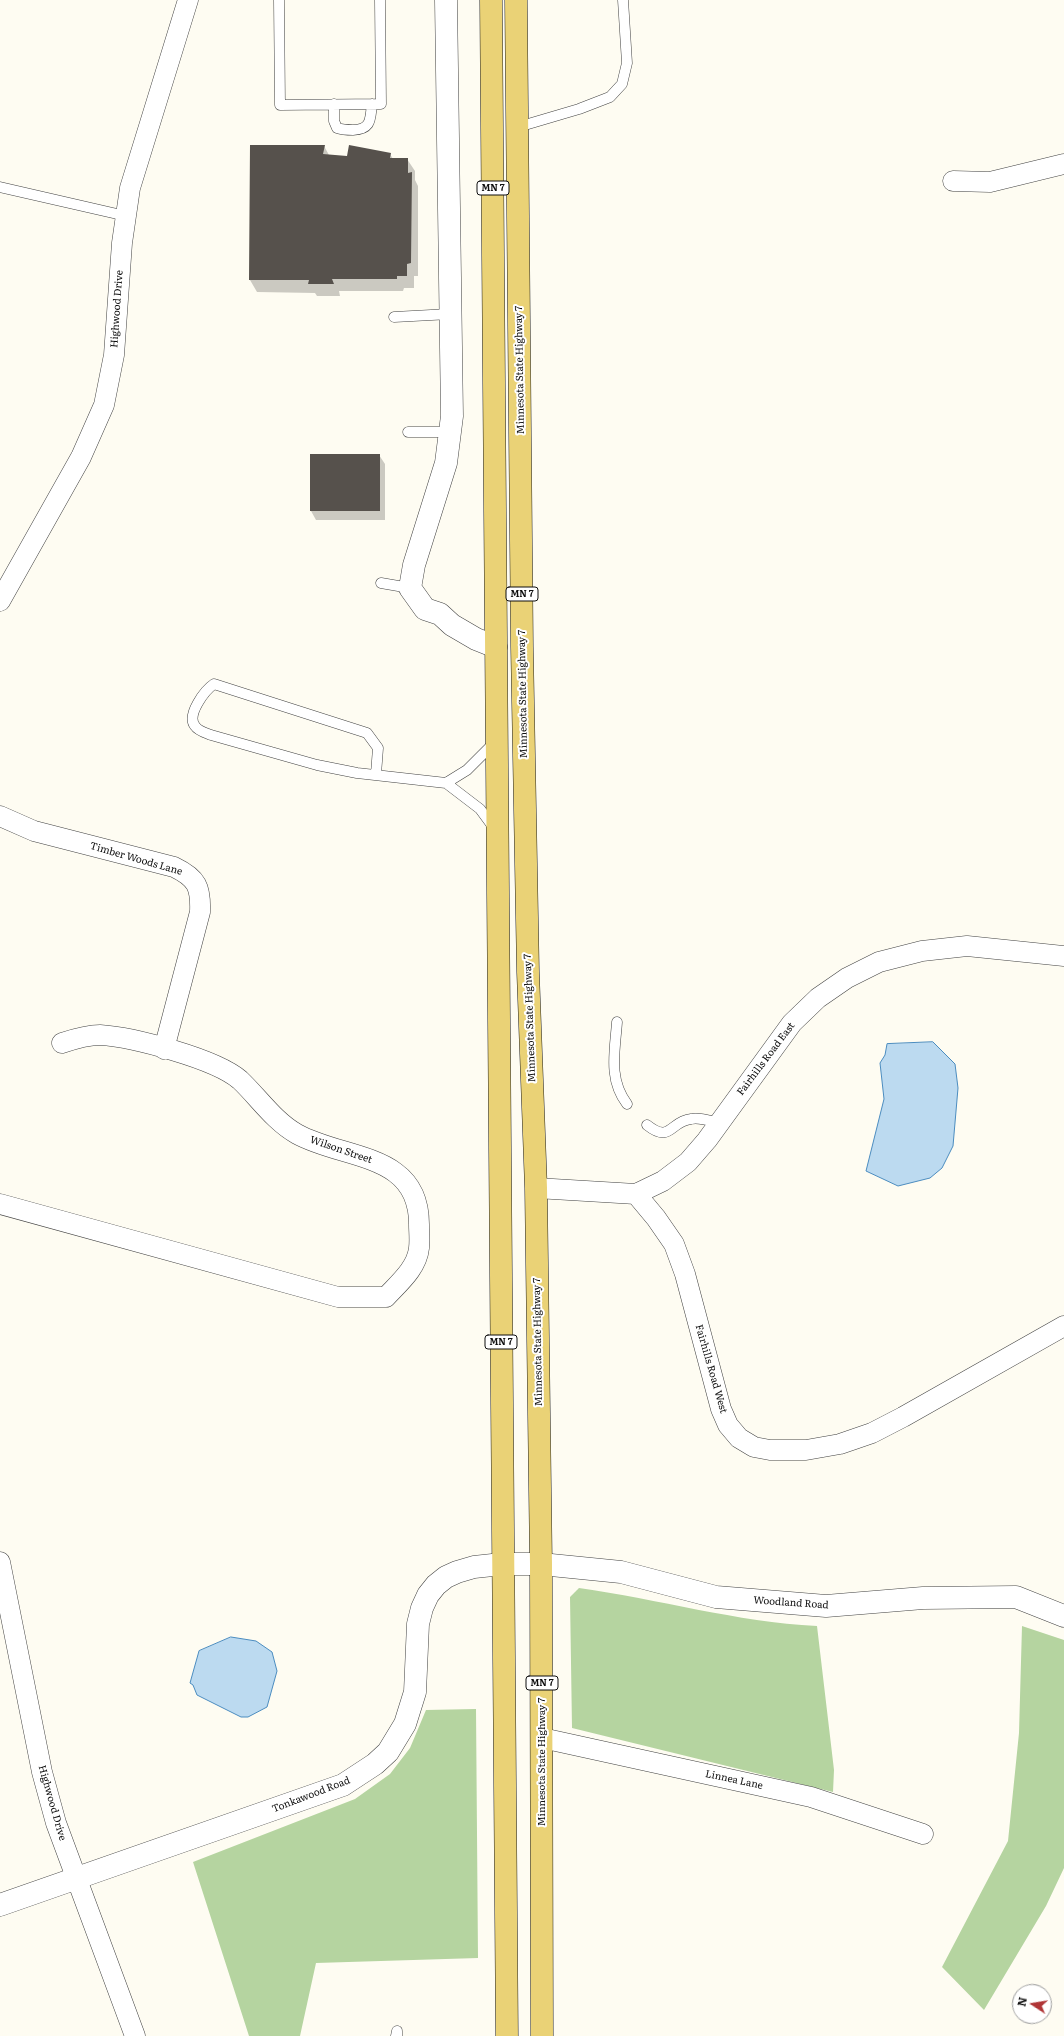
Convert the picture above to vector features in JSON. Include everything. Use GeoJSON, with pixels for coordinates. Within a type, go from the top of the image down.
{"type":"FeatureCollection","features":[{"type":"Feature","properties":{"kind":"main road","name":"MN 7"},"geometry":{"type":"LineString","coordinates":[[491,0],[502,1564],[507,2036]]}},
{"type":"Feature","properties":{"kind":"main road","name":"Minnesota State Highway 7"},"geometry":{"type":"LineString","coordinates":[[516,0],[523,671],[528,972],[536,1188],[541,1564],[542,2036]]}},
{"type":"Feature","properties":{"kind":"street","name":"Highwood Drive"},"geometry":{"type":"LineString","coordinates":[[0,601],[81,457],[104,405],[114,355],[122,243],[130,188],[188,0]]}},
{"type":"Feature","properties":{"kind":"street"},"geometry":{"type":"LineString","coordinates":[[446,0],[452,416],[446,463],[414,565],[410,588],[425,609],[440,614],[452,625],[476,639],[496,647]]}},
{"type":"Feature","properties":{"kind":"street"},"geometry":{"type":"LineString","coordinates":[[953,181],[990,182],[1064,164]]}},
{"type":"Feature","properties":{"kind":"street","name":"Timber Woods Lane"},"geometry":{"type":"LineString","coordinates":[[0,816],[34,831],[174,867],[188,874],[197,883],[201,897],[200,912],[164,1049]]}},
{"type":"Feature","properties":{"kind":"street","name":"Fairhills Road East"},"geometry":{"type":"LineString","coordinates":[[536,1188],[636,1194],[663,1181],[688,1162],[707,1140],[792,1023],[818,998],[847,978],[879,962],[922,950],[967,946],[1064,956]]}},
{"type":"Feature","properties":{"kind":"street","name":"Wilson Street"},"geometry":{"type":"LineString","coordinates":[[0,1204],[338,1297],[386,1297],[409,1273],[419,1249],[419,1208],[414,1194],[406,1181],[393,1170],[370,1159],[319,1145],[296,1133],[275,1118],[239,1079],[217,1065],[164,1049],[119,1038],[99,1035],[62,1043]]}},
{"type":"Feature","properties":{"kind":"street","name":"Fairhills Road West"},"geometry":{"type":"LineString","coordinates":[[636,1194],[656,1218],[676,1250],[685,1274],[721,1409],[728,1425],[739,1438],[754,1447],[770,1450],[806,1450],[840,1444],[872,1433],[1064,1326]]}},
{"type":"Feature","properties":{"kind":"street","name":"Highwood Drive"},"geometry":{"type":"LineString","coordinates":[[0,1562],[42,1772],[56,1823],[135,2036]]}},
{"type":"Feature","properties":{"kind":"street","name":"Tonkawood Road"},"geometry":{"type":"LineString","coordinates":[[0,1905],[343,1785],[375,1764],[388,1752],[398,1738],[410,1710],[417,1676],[418,1624],[428,1595],[436,1585],[457,1572],[474,1567],[502,1564],[541,1564]]}},
{"type":"Feature","properties":{"kind":"street","name":"Woodland Road"},"geometry":{"type":"LineString","coordinates":[[541,1564],[621,1572],[716,1598],[826,1606],[923,1598],[1016,1597],[1064,1616]]}},
{"type":"Feature","properties":{"kind":"street","name":"Linnea Lane"},"geometry":{"type":"LineString","coordinates":[[542,1738],[811,1797],[924,1834]]}},
{"type":"Feature","properties":{"kind":"lane"},"geometry":{"type":"LineString","coordinates":[[279,0],[280,105],[381,104],[380,0]]}},
{"type":"Feature","properties":{"kind":"lane"},"geometry":{"type":"LineString","coordinates":[[518,127],[579,109],[610,97],[622,84],[627,63],[623,0]]}},
{"type":"Feature","properties":{"kind":"lane"},"geometry":{"type":"LineString","coordinates":[[334,104],[334,121],[337,128],[342,130],[362,130],[367,126],[370,120],[372,104]]}},
{"type":"Feature","properties":{"kind":"lane"},"geometry":{"type":"LineString","coordinates":[[0,187],[126,216]]}},
{"type":"Feature","properties":{"kind":"lane"},"geometry":{"type":"LineString","coordinates":[[394,317],[450,314]]}},
{"type":"Feature","properties":{"kind":"lane"},"geometry":{"type":"LineString","coordinates":[[408,432],[450,432]]}},
{"type":"Feature","properties":{"kind":"lane"},"geometry":{"type":"LineString","coordinates":[[381,583],[410,588]]}},
{"type":"Feature","properties":{"kind":"lane"},"geometry":{"type":"LineString","coordinates":[[376,774],[378,748],[367,733],[214,684],[207,689],[196,705],[192,719],[193,725],[198,730],[211,735],[317,765],[357,773],[446,782],[480,809],[498,833]]}},
{"type":"Feature","properties":{"kind":"lane"},"geometry":{"type":"LineString","coordinates":[[446,782],[467,770],[497,740]]}},
{"type":"Feature","properties":{"kind":"lane"},"geometry":{"type":"LineString","coordinates":[[617,1022],[614,1068],[615,1080],[620,1095],[627,1104]]}},
{"type":"Feature","properties":{"kind":"lane"},"geometry":{"type":"LineString","coordinates":[[647,1125],[659,1133],[666,1133],[690,1118],[719,1123]]}},
{"type":"Feature","properties":{"kind":"green space"},"geometry":{"type":"Polygon","coordinates":[[[579,1588],[757,1620],[817,1626],[834,1770],[833,1792],[572,1728],[570,1597],[579,1588]]]}},
{"type":"Feature","properties":{"kind":"green space"},"geometry":{"type":"Polygon","coordinates":[[[1022,1626],[1064,1640],[1064,1868],[1046,1906],[984,2010],[942,1967],[1008,1841],[1019,1733],[1022,1626]]]}},
{"type":"Feature","properties":{"kind":"green space"},"geometry":{"type":"Polygon","coordinates":[[[476,1709],[478,1958],[316,1963],[300,2036],[249,2036],[193,1862],[355,1799],[390,1774],[410,1748],[426,1710],[476,1709]]]}},
{"type":"Feature","properties":{"kind":"water"},"geometry":{"type":"Polygon","coordinates":[[[933,1042],[955,1064],[958,1088],[953,1146],[942,1168],[930,1178],[898,1186],[866,1171],[884,1099],[880,1063],[885,1055],[887,1044],[933,1042]]]}},
{"type":"Feature","properties":{"kind":"water"},"geometry":{"type":"Polygon","coordinates":[[[231,1637],[256,1641],[272,1652],[277,1671],[267,1707],[248,1717],[241,1717],[197,1695],[193,1685],[190,1683],[199,1651],[231,1637]]]}},
{"type":"Feature","properties":{"kind":"building"},"geometry":{"type":"Polygon","coordinates":[[[250,145],[325,145],[323,154],[347,156],[349,145],[391,153],[390,158],[408,158],[408,173],[412,172],[411,263],[407,264],[407,276],[397,276],[397,279],[332,279],[334,284],[308,284],[309,280],[249,280],[250,145]]]}},
{"type":"Feature","properties":{"kind":"building"},"geometry":{"type":"Polygon","coordinates":[[[310,454],[380,454],[380,511],[310,511],[310,454]]]}}]}
